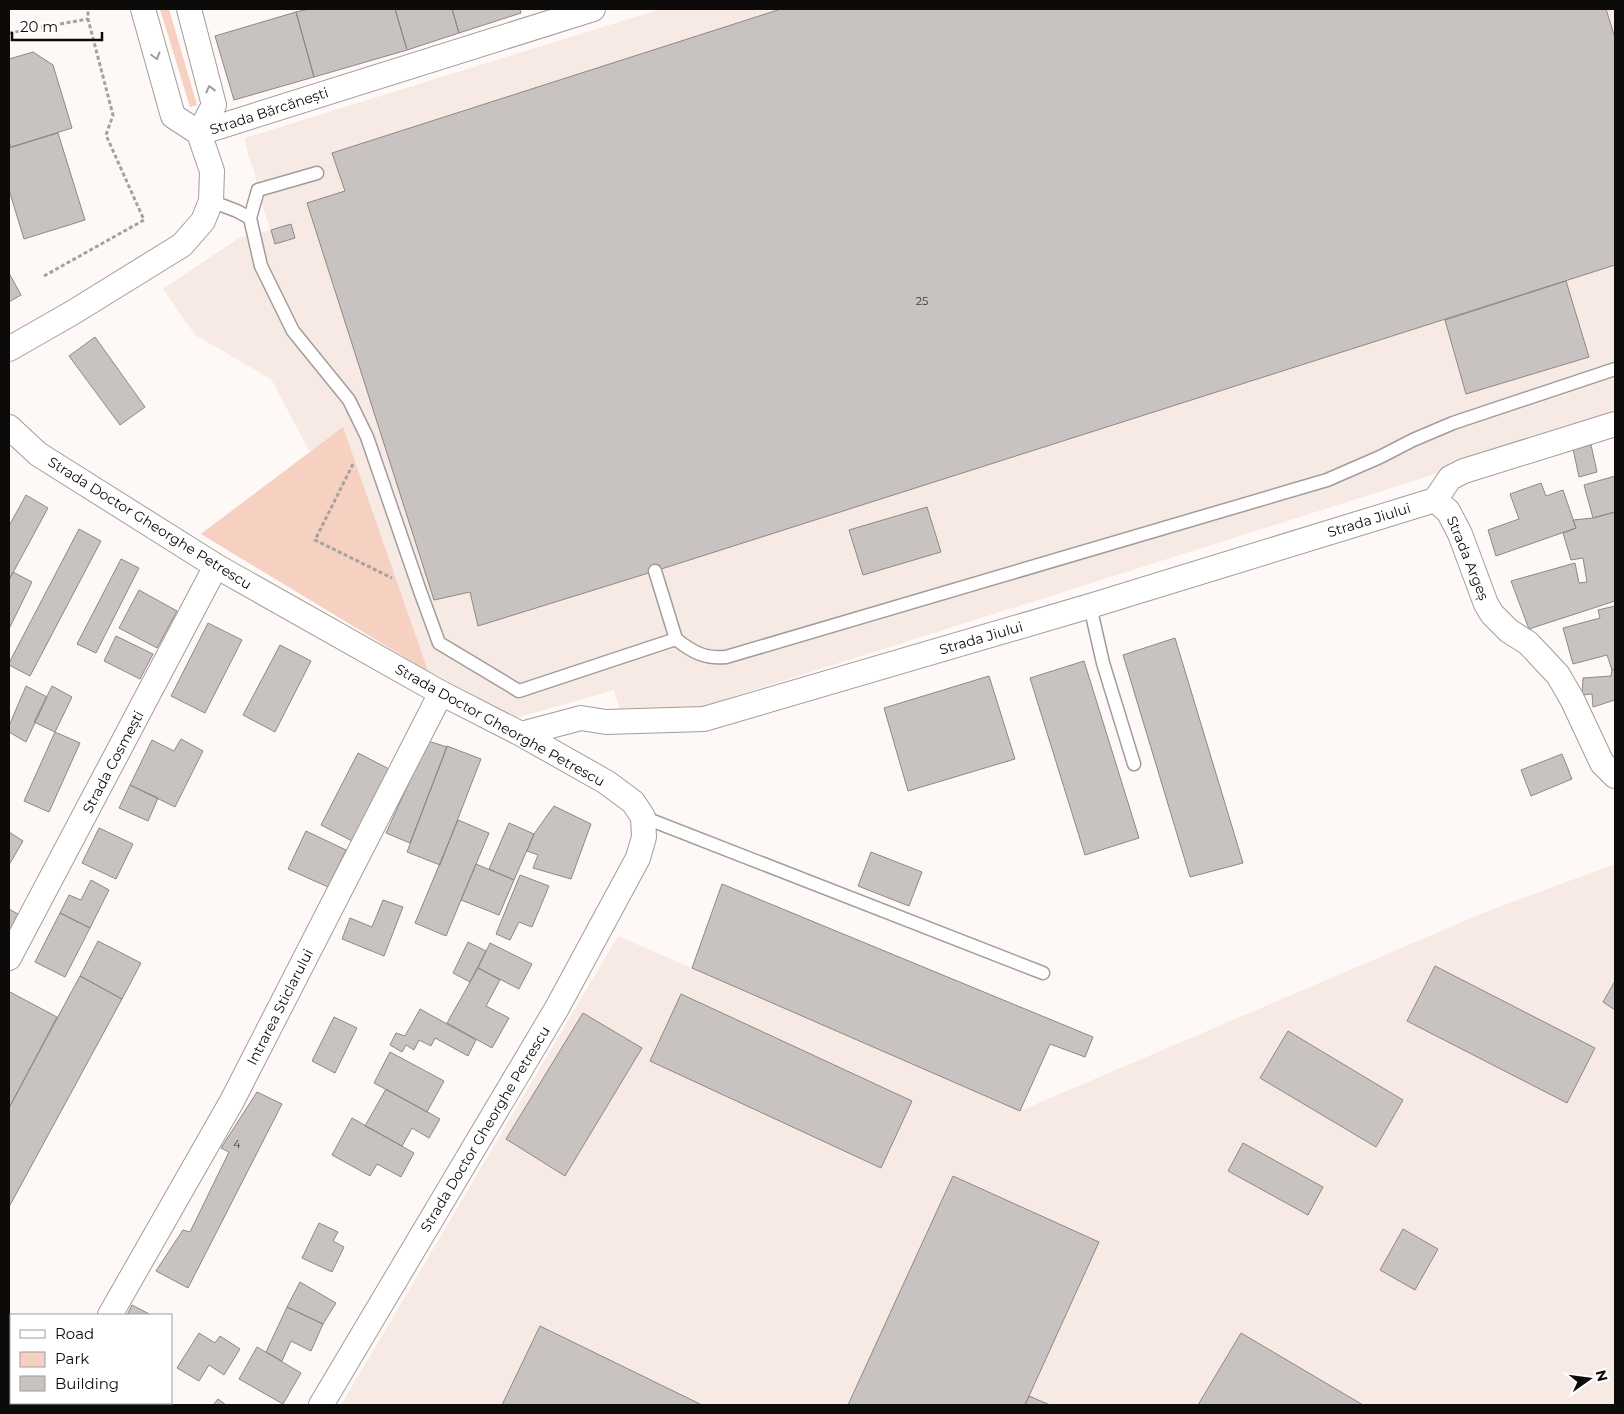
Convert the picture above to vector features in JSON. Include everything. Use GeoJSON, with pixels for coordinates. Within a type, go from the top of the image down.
{"type":"FeatureCollection","features":[{"type":"Feature","properties":{"kind":"street"},"geometry":{"type":"LineString","coordinates":[[142,9],[173,116],[199,133],[214,105],[189,9]]}},
{"type":"Feature","properties":{"kind":"street","name":"Strada Bărcănești"},"geometry":{"type":"LineString","coordinates":[[9,349],[72,313],[182,245],[203,221],[211,201],[212,171],[199,133],[583,10]]}},
{"type":"Feature","properties":{"kind":"street"},"geometry":{"type":"LineString","coordinates":[[1435,500],[1450,478],[1464,471],[1615,424]]}},
{"type":"Feature","properties":{"kind":"street","name":"Strada Doctor Gheorghe Petrescu"},"geometry":{"type":"LineString","coordinates":[[9,427],[38,454],[216,566],[441,694],[521,734],[606,782],[633,802],[643,817],[644,837],[638,858],[557,1008],[321,1405]]}},
{"type":"Feature","properties":{"kind":"street","name":"Strada Jiului"},"geometry":{"type":"LineString","coordinates":[[521,734],[581,718],[606,722],[704,719],[1090,606],[1435,500]]}},
{"type":"Feature","properties":{"kind":"street","name":"Strada Argeș"},"geometry":{"type":"LineString","coordinates":[[1435,500],[1448,510],[1460,534],[1486,604],[1492,614],[1509,631],[1528,643],[1558,675],[1572,699],[1602,762],[1615,776]]}},
{"type":"Feature","properties":{"kind":"street","name":"Strada Cosmești"},"geometry":{"type":"LineString","coordinates":[[9,958],[216,566]]}},
{"type":"Feature","properties":{"kind":"street","name":"Intrarea Sticlarului"},"geometry":{"type":"LineString","coordinates":[[111,1314],[232,1101],[441,694]]}},
{"type":"Feature","properties":{"kind":"lane"},"geometry":{"type":"LineString","coordinates":[[317,174],[258,190],[250,218],[261,266],[292,331],[349,400],[367,437],[439,643],[519,691],[676,639]]}},
{"type":"Feature","properties":{"kind":"lane"},"geometry":{"type":"LineString","coordinates":[[211,201],[250,218]]}},
{"type":"Feature","properties":{"kind":"lane"},"geometry":{"type":"LineString","coordinates":[[654,571],[676,639],[687,648],[712,658],[726,657],[1327,480],[1380,458],[1414,440],[1453,423],[1615,368]]}},
{"type":"Feature","properties":{"kind":"lane"},"geometry":{"type":"LineString","coordinates":[[1090,606],[1103,663],[1134,764]]}},
{"type":"Feature","properties":{"kind":"lane"},"geometry":{"type":"LineString","coordinates":[[643,817],[1043,973]]}},
{"type":"Feature","properties":{"kind":"path"},"geometry":{"type":"LineString","coordinates":[[44,276],[144,220],[106,134],[113,114],[88,19],[88,9]]}},
{"type":"Feature","properties":{"kind":"path"},"geometry":{"type":"LineString","coordinates":[[9,33],[88,19]]}},
{"type":"Feature","properties":{"kind":"path"},"geometry":{"type":"LineString","coordinates":[[367,437],[315,540],[420,591]]}},
{"type":"Feature","properties":{"kind":"shaded area"},"geometry":{"type":"Polygon","coordinates":[[[661,9],[1615,9],[1615,417],[691,710],[622,716],[614,690],[516,718],[412,662],[201,534],[310,452],[271,379],[195,335],[163,289],[239,238],[270,230],[245,138],[661,9]]]}},
{"type":"Feature","properties":{"kind":"shaded area"},"geometry":{"type":"Polygon","coordinates":[[[1615,864],[1615,1405],[341,1405],[618,936],[1020,1111],[1483,913],[1615,864]]]}},
{"type":"Feature","properties":{"kind":"green space"},"geometry":{"type":"Polygon","coordinates":[[[160,9],[169,9],[197,105],[190,107],[160,9]]]}},
{"type":"Feature","properties":{"kind":"green space"},"geometry":{"type":"Polygon","coordinates":[[[343,427],[428,671],[201,534],[343,427]]]}},
{"type":"Feature","properties":{"kind":"building"},"geometry":{"type":"Polygon","coordinates":[[[309,9],[395,9],[407,50],[314,77],[296,12],[309,9]]]}},
{"type":"Feature","properties":{"kind":"building"},"geometry":{"type":"Polygon","coordinates":[[[395,9],[452,9],[459,33],[407,50],[395,9]]]}},
{"type":"Feature","properties":{"kind":"building"},"geometry":{"type":"Polygon","coordinates":[[[452,9],[520,9],[521,13],[459,33],[452,9]]]}},
{"type":"Feature","properties":{"kind":"building"},"geometry":{"type":"Polygon","coordinates":[[[781,9],[1606,9],[1615,38],[1615,265],[478,626],[470,592],[434,600],[307,203],[345,191],[332,153],[781,9]]]}},
{"type":"Feature","properties":{"kind":"building"},"geometry":{"type":"Polygon","coordinates":[[[296,12],[314,77],[234,100],[215,36],[296,12]]]}},
{"type":"Feature","properties":{"kind":"building"},"geometry":{"type":"Polygon","coordinates":[[[33,52],[53,65],[72,128],[11,147],[9,141],[9,59],[33,52]]]}},
{"type":"Feature","properties":{"kind":"building"},"geometry":{"type":"Polygon","coordinates":[[[58,133],[85,220],[24,239],[9,190],[9,148],[58,133]]]}},
{"type":"Feature","properties":{"kind":"building"},"geometry":{"type":"Polygon","coordinates":[[[291,224],[295,238],[275,244],[271,230],[291,224]]]}},
{"type":"Feature","properties":{"kind":"building"},"geometry":{"type":"Polygon","coordinates":[[[9,273],[21,295],[9,302],[9,273]]]}},
{"type":"Feature","properties":{"kind":"building"},"geometry":{"type":"Polygon","coordinates":[[[1566,281],[1589,357],[1466,394],[1445,320],[1566,281]]]}},
{"type":"Feature","properties":{"kind":"building"},"geometry":{"type":"Polygon","coordinates":[[[95,337],[145,407],[120,425],[69,356],[95,337]]]}},
{"type":"Feature","properties":{"kind":"building"},"geometry":{"type":"Polygon","coordinates":[[[1591,445],[1597,472],[1579,477],[1573,449],[1591,445]]]}},
{"type":"Feature","properties":{"kind":"building"},"geometry":{"type":"Polygon","coordinates":[[[1615,476],[1615,512],[1593,518],[1584,485],[1615,476]]]}},
{"type":"Feature","properties":{"kind":"building"},"geometry":{"type":"Polygon","coordinates":[[[1541,483],[1546,496],[1563,490],[1576,528],[1496,556],[1488,530],[1519,519],[1510,494],[1541,483]]]}},
{"type":"Feature","properties":{"kind":"building"},"geometry":{"type":"Polygon","coordinates":[[[26,495],[48,508],[9,580],[9,526],[26,495]]]}},
{"type":"Feature","properties":{"kind":"building"},"geometry":{"type":"Polygon","coordinates":[[[927,507],[941,552],[863,575],[849,530],[927,507]]]}},
{"type":"Feature","properties":{"kind":"building"},"geometry":{"type":"Polygon","coordinates":[[[1615,512],[1615,601],[1529,629],[1511,581],[1575,563],[1579,583],[1587,582],[1583,558],[1571,560],[1563,533],[1576,528],[1573,520],[1593,518],[1615,512]]]}},
{"type":"Feature","properties":{"kind":"building"},"geometry":{"type":"Polygon","coordinates":[[[79,529],[101,541],[30,676],[9,665],[9,663],[79,529]]]}},
{"type":"Feature","properties":{"kind":"building"},"geometry":{"type":"Polygon","coordinates":[[[121,559],[139,568],[96,653],[77,644],[121,559]]]}},
{"type":"Feature","properties":{"kind":"building"},"geometry":{"type":"Polygon","coordinates":[[[13,572],[32,582],[9,629],[9,580],[13,572]]]}},
{"type":"Feature","properties":{"kind":"building"},"geometry":{"type":"Polygon","coordinates":[[[139,590],[177,611],[157,648],[119,628],[139,590]]]}},
{"type":"Feature","properties":{"kind":"building"},"geometry":{"type":"Polygon","coordinates":[[[1615,606],[1615,669],[1612,670],[1607,655],[1573,664],[1563,628],[1600,618],[1598,610],[1615,606]]]}},
{"type":"Feature","properties":{"kind":"building"},"geometry":{"type":"Polygon","coordinates":[[[208,623],[242,640],[205,713],[171,696],[208,623]]]}},
{"type":"Feature","properties":{"kind":"building"},"geometry":{"type":"Polygon","coordinates":[[[116,636],[153,654],[140,679],[104,661],[116,636]]]}},
{"type":"Feature","properties":{"kind":"building"},"geometry":{"type":"Polygon","coordinates":[[[1175,638],[1243,863],[1190,877],[1123,655],[1175,638]]]}},
{"type":"Feature","properties":{"kind":"building"},"geometry":{"type":"Polygon","coordinates":[[[280,645],[311,661],[275,732],[243,715],[280,645]]]}},
{"type":"Feature","properties":{"kind":"building"},"geometry":{"type":"Polygon","coordinates":[[[1084,661],[1139,838],[1085,855],[1030,678],[1084,661]]]}},
{"type":"Feature","properties":{"kind":"building"},"geometry":{"type":"Polygon","coordinates":[[[1615,669],[1615,700],[1593,707],[1592,694],[1582,695],[1583,678],[1611,676],[1612,670],[1615,669]]]}},
{"type":"Feature","properties":{"kind":"building"},"geometry":{"type":"Polygon","coordinates":[[[989,676],[1015,759],[908,791],[884,708],[989,676]]]}},
{"type":"Feature","properties":{"kind":"building"},"geometry":{"type":"Polygon","coordinates":[[[26,686],[47,697],[26,742],[9,732],[9,726],[26,686]]]}},
{"type":"Feature","properties":{"kind":"building"},"geometry":{"type":"Polygon","coordinates":[[[52,686],[72,697],[55,732],[34,722],[52,686]]]}},
{"type":"Feature","properties":{"kind":"building"},"geometry":{"type":"Polygon","coordinates":[[[55,732],[80,743],[49,812],[24,801],[55,732]]]}},
{"type":"Feature","properties":{"kind":"building"},"geometry":{"type":"Polygon","coordinates":[[[181,739],[203,751],[175,807],[130,785],[152,740],[174,751],[181,739]]]}},
{"type":"Feature","properties":{"kind":"building"},"geometry":{"type":"Polygon","coordinates":[[[428,741],[447,747],[410,843],[386,833],[428,741]]]}},
{"type":"Feature","properties":{"kind":"building"},"geometry":{"type":"Polygon","coordinates":[[[447,746],[481,759],[440,865],[407,852],[447,746]]]}},
{"type":"Feature","properties":{"kind":"building"},"geometry":{"type":"Polygon","coordinates":[[[358,753],[391,770],[354,842],[321,825],[358,753]]]}},
{"type":"Feature","properties":{"kind":"building"},"geometry":{"type":"Polygon","coordinates":[[[1562,754],[1572,779],[1531,796],[1521,770],[1562,754]]]}},
{"type":"Feature","properties":{"kind":"building"},"geometry":{"type":"Polygon","coordinates":[[[130,785],[158,798],[148,821],[119,808],[130,785]]]}},
{"type":"Feature","properties":{"kind":"building"},"geometry":{"type":"Polygon","coordinates":[[[554,806],[591,824],[571,879],[533,868],[538,855],[527,851],[534,834],[554,806]]]}},
{"type":"Feature","properties":{"kind":"building"},"geometry":{"type":"Polygon","coordinates":[[[458,820],[489,833],[446,936],[415,923],[458,820]]]}},
{"type":"Feature","properties":{"kind":"building"},"geometry":{"type":"Polygon","coordinates":[[[509,823],[534,834],[514,880],[489,869],[509,823]]]}},
{"type":"Feature","properties":{"kind":"building"},"geometry":{"type":"Polygon","coordinates":[[[99,828],[133,844],[116,879],[82,863],[99,828]]]}},
{"type":"Feature","properties":{"kind":"building"},"geometry":{"type":"Polygon","coordinates":[[[306,831],[346,850],[328,887],[288,869],[306,831]]]}},
{"type":"Feature","properties":{"kind":"building"},"geometry":{"type":"Polygon","coordinates":[[[9,832],[23,841],[9,865],[9,832]]]}},
{"type":"Feature","properties":{"kind":"building"},"geometry":{"type":"Polygon","coordinates":[[[871,852],[922,872],[909,906],[858,886],[871,852]]]}},
{"type":"Feature","properties":{"kind":"building"},"geometry":{"type":"Polygon","coordinates":[[[476,864],[514,880],[499,915],[461,900],[476,864]]]}},
{"type":"Feature","properties":{"kind":"building"},"geometry":{"type":"Polygon","coordinates":[[[520,875],[549,886],[532,927],[519,922],[510,940],[496,934],[520,875]]]}},
{"type":"Feature","properties":{"kind":"building"},"geometry":{"type":"Polygon","coordinates":[[[91,880],[109,890],[90,928],[60,913],[69,895],[81,900],[91,880]]]}},
{"type":"Feature","properties":{"kind":"building"},"geometry":{"type":"Polygon","coordinates":[[[722,884],[1093,1037],[1085,1057],[1050,1044],[1020,1111],[692,968],[722,884]]]}},
{"type":"Feature","properties":{"kind":"building"},"geometry":{"type":"Polygon","coordinates":[[[383,900],[403,907],[384,956],[342,939],[350,918],[372,927],[383,900]]]}},
{"type":"Feature","properties":{"kind":"building"},"geometry":{"type":"Polygon","coordinates":[[[9,909],[18,914],[9,932],[9,909]]]}},
{"type":"Feature","properties":{"kind":"building"},"geometry":{"type":"Polygon","coordinates":[[[60,913],[90,928],[65,977],[35,962],[60,913]]]}},
{"type":"Feature","properties":{"kind":"building"},"geometry":{"type":"Polygon","coordinates":[[[98,941],[141,963],[122,999],[80,976],[98,941]]]}},
{"type":"Feature","properties":{"kind":"building"},"geometry":{"type":"Polygon","coordinates":[[[468,942],[486,951],[470,982],[453,973],[468,942]]]}},
{"type":"Feature","properties":{"kind":"building"},"geometry":{"type":"Polygon","coordinates":[[[490,943],[532,964],[519,989],[478,968],[490,943]]]}},
{"type":"Feature","properties":{"kind":"building"},"geometry":{"type":"Polygon","coordinates":[[[1435,966],[1595,1048],[1567,1103],[1407,1021],[1435,966]]]}},
{"type":"Feature","properties":{"kind":"building"},"geometry":{"type":"Polygon","coordinates":[[[478,968],[500,980],[486,1006],[509,1018],[492,1048],[447,1023],[478,968]]]}},
{"type":"Feature","properties":{"kind":"building"},"geometry":{"type":"Polygon","coordinates":[[[80,976],[122,999],[9,1207],[9,1108],[80,976]]]}},
{"type":"Feature","properties":{"kind":"building"},"geometry":{"type":"Polygon","coordinates":[[[1615,981],[1615,1010],[1603,1002],[1615,981]]]}},
{"type":"Feature","properties":{"kind":"building"},"geometry":{"type":"Polygon","coordinates":[[[10,992],[57,1017],[9,1108],[9,995],[10,992]]]}},
{"type":"Feature","properties":{"kind":"building"},"geometry":{"type":"Polygon","coordinates":[[[681,994],[912,1101],[881,1168],[650,1061],[681,994]]]}},
{"type":"Feature","properties":{"kind":"building"},"geometry":{"type":"Polygon","coordinates":[[[420,1009],[476,1040],[468,1056],[435,1038],[431,1046],[419,1040],[414,1050],[406,1045],[402,1052],[390,1045],[396,1033],[405,1036],[420,1009]]]}},
{"type":"Feature","properties":{"kind":"building"},"geometry":{"type":"Polygon","coordinates":[[[583,1013],[642,1048],[565,1176],[506,1139],[583,1013]]]}},
{"type":"Feature","properties":{"kind":"building"},"geometry":{"type":"Polygon","coordinates":[[[334,1017],[357,1028],[335,1073],[312,1061],[334,1017]]]}},
{"type":"Feature","properties":{"kind":"building"},"geometry":{"type":"Polygon","coordinates":[[[1288,1031],[1403,1100],[1376,1147],[1260,1078],[1288,1031]]]}},
{"type":"Feature","properties":{"kind":"building"},"geometry":{"type":"Polygon","coordinates":[[[390,1052],[444,1081],[427,1112],[374,1083],[390,1052]]]}},
{"type":"Feature","properties":{"kind":"building"},"geometry":{"type":"Polygon","coordinates":[[[386,1089],[440,1119],[429,1138],[412,1128],[402,1146],[365,1126],[386,1089]]]}},
{"type":"Feature","properties":{"kind":"building"},"geometry":{"type":"Polygon","coordinates":[[[257,1092],[282,1104],[188,1288],[156,1271],[183,1230],[190,1232],[229,1152],[221,1148],[257,1092]]]}},
{"type":"Feature","properties":{"kind":"building"},"geometry":{"type":"Polygon","coordinates":[[[352,1118],[414,1153],[401,1177],[377,1164],[370,1176],[332,1155],[352,1118]]]}},
{"type":"Feature","properties":{"kind":"building"},"geometry":{"type":"Polygon","coordinates":[[[1243,1143],[1323,1187],[1308,1215],[1228,1171],[1243,1143]]]}},
{"type":"Feature","properties":{"kind":"building"},"geometry":{"type":"Polygon","coordinates":[[[953,1176],[1099,1242],[1025,1405],[848,1405],[953,1176]]]}},
{"type":"Feature","properties":{"kind":"building"},"geometry":{"type":"Polygon","coordinates":[[[319,1223],[338,1232],[333,1241],[344,1247],[332,1272],[302,1258],[319,1223]]]}},
{"type":"Feature","properties":{"kind":"building"},"geometry":{"type":"Polygon","coordinates":[[[1403,1229],[1438,1249],[1415,1290],[1380,1270],[1403,1229]]]}},
{"type":"Feature","properties":{"kind":"building"},"geometry":{"type":"Polygon","coordinates":[[[300,1282],[336,1303],[323,1324],[287,1307],[300,1282]]]}},
{"type":"Feature","properties":{"kind":"building"},"geometry":{"type":"Polygon","coordinates":[[[132,1305],[149,1314],[128,1314],[132,1305]]]}},
{"type":"Feature","properties":{"kind":"building"},"geometry":{"type":"Polygon","coordinates":[[[287,1307],[323,1324],[311,1351],[291,1341],[282,1361],[266,1352],[287,1307]]]}},
{"type":"Feature","properties":{"kind":"building"},"geometry":{"type":"Polygon","coordinates":[[[540,1326],[702,1405],[502,1405],[540,1326]]]}},
{"type":"Feature","properties":{"kind":"building"},"geometry":{"type":"Polygon","coordinates":[[[199,1333],[215,1343],[220,1336],[240,1349],[224,1375],[209,1365],[199,1381],[177,1368],[199,1333]]]}},
{"type":"Feature","properties":{"kind":"building"},"geometry":{"type":"Polygon","coordinates":[[[1241,1333],[1363,1405],[1198,1405],[1241,1333]]]}},
{"type":"Feature","properties":{"kind":"building"},"geometry":{"type":"Polygon","coordinates":[[[257,1347],[301,1373],[283,1404],[239,1379],[257,1347]]]}},
{"type":"Feature","properties":{"kind":"building"},"geometry":{"type":"Polygon","coordinates":[[[9,1392],[10,1404],[37,1404],[36,1405],[9,1405],[9,1392]]]}},
{"type":"Feature","properties":{"kind":"building"},"geometry":{"type":"Polygon","coordinates":[[[1029,1396],[1050,1405],[1025,1405],[1029,1396]]]}},
{"type":"Feature","properties":{"kind":"building"},"geometry":{"type":"Polygon","coordinates":[[[218,1399],[226,1405],[213,1405],[218,1399]]]}},
{"type":"Feature","properties":{"kind":"building"},"geometry":{"type":"Polygon","coordinates":[[[67,1404],[127,1405],[69,1405],[67,1404]]]}}]}
